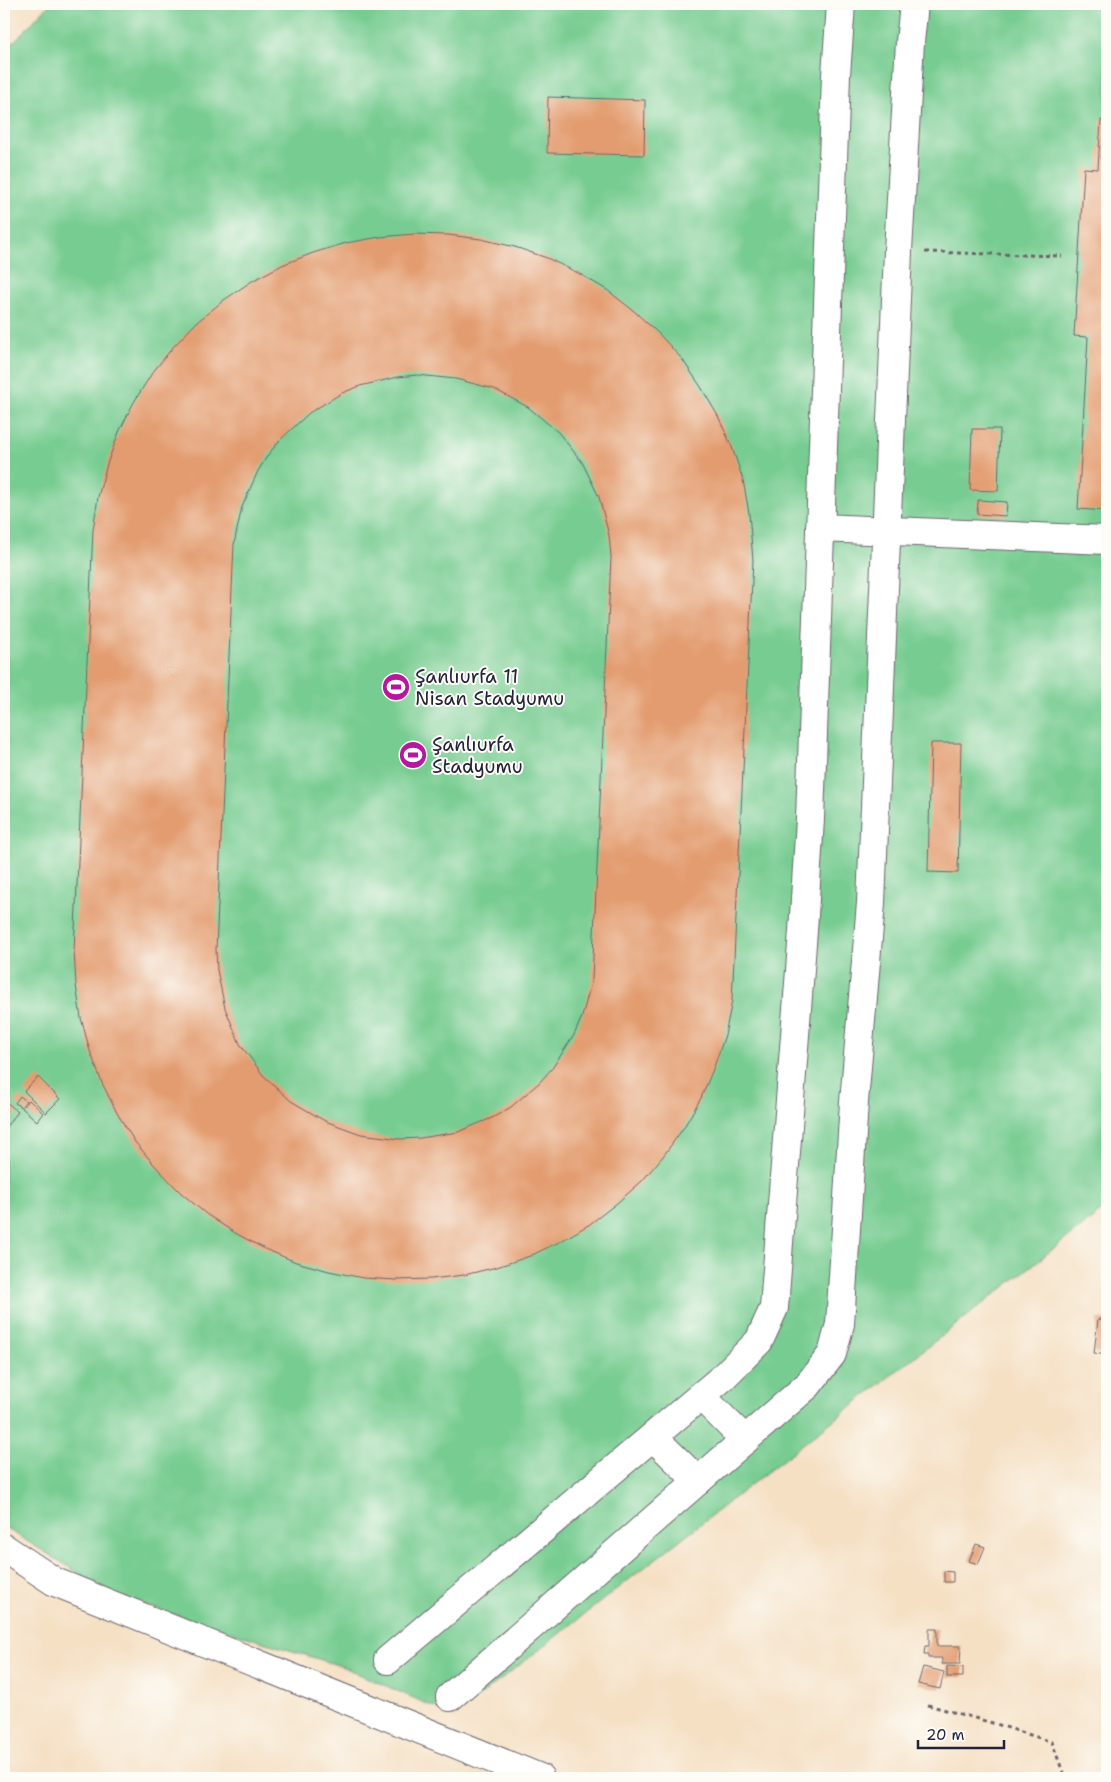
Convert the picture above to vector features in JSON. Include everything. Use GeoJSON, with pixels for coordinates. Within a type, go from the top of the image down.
{"type":"FeatureCollection","features":[{"type":"Feature","properties":{"kind":"street"},"geometry":{"type":"LineString","coordinates":[[388,1660],[722,1378],[759,1341],[774,1308],[804,922],[810,819],[836,75],[841,4]]}},
{"type":"Feature","properties":{"kind":"street"},"geometry":{"type":"LineString","coordinates":[[450,1697],[808,1385],[832,1354],[840,1324],[854,1102],[871,903],[898,251],[910,42],[914,4]]}},
{"type":"Feature","properties":{"kind":"street"},"geometry":{"type":"LineString","coordinates":[[820,528],[1107,540]]}},
{"type":"Feature","properties":{"kind":"street"},"geometry":{"type":"LineString","coordinates":[[701,1396],[745,1440]]}},
{"type":"Feature","properties":{"kind":"street"},"geometry":{"type":"LineString","coordinates":[[653,1437],[698,1481]]}},
{"type":"Feature","properties":{"kind":"street"},"geometry":{"type":"LineString","coordinates":[[4,1548],[54,1582],[540,1778]]}},
{"type":"Feature","properties":{"kind":"path"},"geometry":{"type":"LineString","coordinates":[[898,251],[1062,256]]}},
{"type":"Feature","properties":{"kind":"path"},"geometry":{"type":"LineString","coordinates":[[928,1705],[1052,1742],[1066,1778]]}},
{"type":"Feature","properties":{"kind":"green space","name":"Şanlıurfa 11 Nisan Stadyumu"},"geometry":{"type":"Polygon","coordinates":[[[50,4],[1107,4],[1107,1207],[454,1716],[341,1666],[118,1597],[4,1527],[4,52],[50,4]]]}},
{"type":"Feature","properties":{"kind":"building"},"geometry":{"type":"Polygon","coordinates":[[[548,97],[645,100],[644,155],[547,153],[548,97]]]}},
{"type":"Feature","properties":{"kind":"building"},"geometry":{"type":"Polygon","coordinates":[[[1101,120],[1107,120],[1107,511],[1078,509],[1088,337],[1074,336],[1084,168],[1098,169],[1101,120]]]}},
{"type":"Feature","properties":{"kind":"building"},"geometry":{"type":"Polygon","coordinates":[[[414,234],[448,235],[481,239],[515,247],[547,258],[578,273],[607,290],[634,311],[682,359],[718,416],[732,447],[743,480],[749,513],[753,560],[732,1001],[725,1035],[701,1098],[684,1127],[642,1181],[590,1224],[530,1256],[464,1275],[431,1279],[396,1280],[363,1278],[296,1262],[265,1249],[235,1233],[206,1214],[180,1192],[135,1142],[117,1113],[102,1083],[90,1051],[81,1018],[76,985],[74,951],[93,530],[98,497],[107,464],[119,432],[134,402],[152,373],[197,322],[224,300],[252,281],[282,265],[346,243],[414,234]],[[417,375],[398,377],[360,386],[342,393],[309,413],[280,440],[258,471],[242,507],[234,544],[216,950],[217,970],[225,1008],[240,1044],[263,1075],[291,1101],[325,1121],[361,1134],[400,1139],[458,1132],[494,1117],[511,1107],[540,1082],[553,1067],[574,1035],[582,1017],[592,979],[611,557],[609,535],[599,497],[582,462],[558,432],[528,407],[494,389],[456,379],[417,375]]]}},
{"type":"Feature","properties":{"kind":"building"},"geometry":{"type":"Polygon","coordinates":[[[972,429],[1000,429],[998,491],[970,490],[972,429]]]}},
{"type":"Feature","properties":{"kind":"building"},"geometry":{"type":"Polygon","coordinates":[[[978,500],[1007,502],[1006,516],[977,514],[978,500]]]}},
{"type":"Feature","properties":{"kind":"building"},"geometry":{"type":"Polygon","coordinates":[[[931,743],[961,743],[958,873],[928,872],[931,743]]]}},
{"type":"Feature","properties":{"kind":"building"},"geometry":{"type":"Polygon","coordinates":[[[38,1077],[60,1099],[46,1113],[24,1091],[38,1077]]]}},
{"type":"Feature","properties":{"kind":"building"},"geometry":{"type":"Polygon","coordinates":[[[20,1096],[26,1101],[21,1107],[15,1103],[20,1096]]]}},
{"type":"Feature","properties":{"kind":"building"},"geometry":{"type":"Polygon","coordinates":[[[4,1100],[18,1112],[4,1129],[4,1100]]]}},
{"type":"Feature","properties":{"kind":"building"},"geometry":{"type":"Polygon","coordinates":[[[29,1100],[43,1113],[37,1121],[22,1108],[29,1100]]]}},
{"type":"Feature","properties":{"kind":"building"},"geometry":{"type":"Polygon","coordinates":[[[1098,1319],[1107,1320],[1107,1355],[1094,1353],[1098,1319]]]}},
{"type":"Feature","properties":{"kind":"building"},"geometry":{"type":"Polygon","coordinates":[[[976,1544],[985,1547],[978,1564],[969,1561],[976,1544]]]}},
{"type":"Feature","properties":{"kind":"building"},"geometry":{"type":"Polygon","coordinates":[[[944,1571],[953,1572],[953,1582],[944,1582],[944,1571]]]}},
{"type":"Feature","properties":{"kind":"building"},"geometry":{"type":"Polygon","coordinates":[[[929,1629],[937,1629],[937,1646],[961,1646],[960,1664],[942,1664],[942,1658],[928,1658],[928,1654],[924,1654],[925,1646],[929,1646],[929,1629]]]}},
{"type":"Feature","properties":{"kind":"building"},"geometry":{"type":"Polygon","coordinates":[[[947,1666],[963,1667],[963,1677],[947,1677],[947,1666]]]}},
{"type":"Feature","properties":{"kind":"building"},"geometry":{"type":"Polygon","coordinates":[[[923,1667],[944,1672],[940,1689],[918,1684],[923,1667]]]}},
{"type":"Feature","properties":{"kind":"place","name":"Şanlıurfa 11 Nisan Stadyumu"},"geometry":{"type":"Point","coordinates":[396,687]}},
{"type":"Feature","properties":{"kind":"place","name":"Şanlıurfa Stadyumu"},"geometry":{"type":"Point","coordinates":[413,755]}}]}
